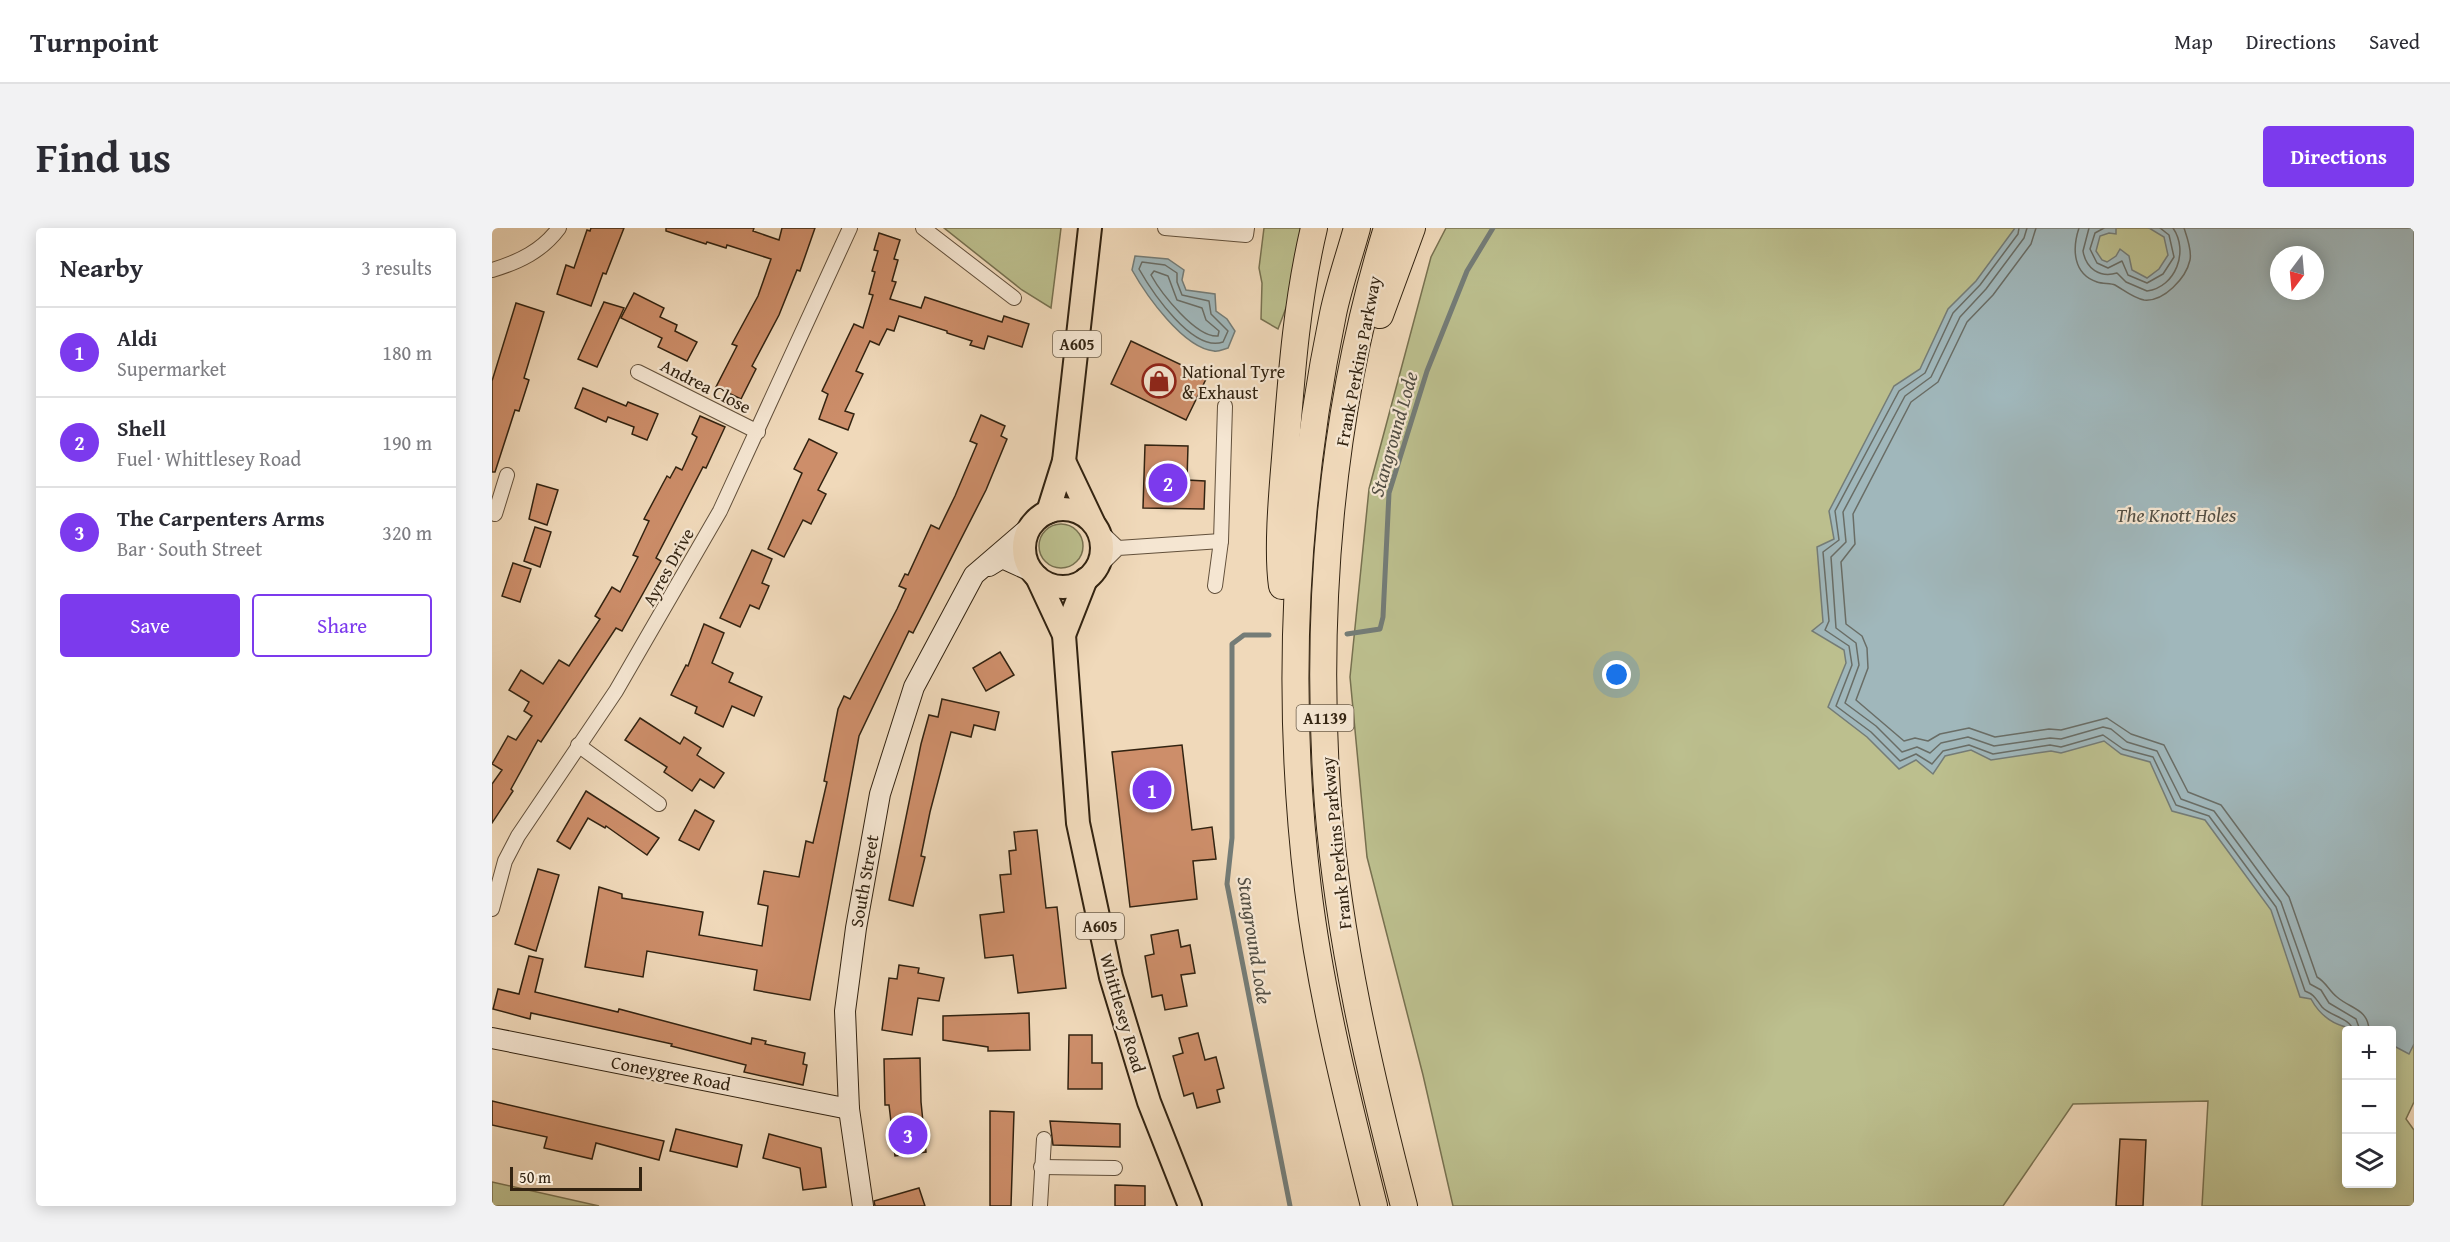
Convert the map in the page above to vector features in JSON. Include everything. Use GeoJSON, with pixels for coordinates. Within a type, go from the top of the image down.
{"type":"FeatureCollection","features":[{"type":"Feature","properties":{"kind":"highway","name":"A1139"},"geometry":{"type":"LineString","coordinates":[[1294,648],[1281,582],[1282,495],[1298,313],[1314,228]]}},
{"type":"Feature","properties":{"kind":"highway","name":"Frank Perkins Parkway"},"geometry":{"type":"LineString","coordinates":[[1357,228],[1333,312],[1318,397],[1305,493],[1294,648],[1300,807],[1309,891],[1324,991],[1374,1206]]}},
{"type":"Feature","properties":{"kind":"highway","name":"Frank Perkins Parkway"},"geometry":{"type":"LineString","coordinates":[[1387,228],[1347,400],[1334,496],[1324,650],[1328,805],[1353,989],[1404,1206]]}},
{"type":"Feature","properties":{"kind":"highway","name":"A1139"},"geometry":{"type":"LineString","coordinates":[[1347,400],[1412,228]]}},
{"type":"Feature","properties":{"kind":"main road","name":"A605"},"geometry":{"type":"LineString","coordinates":[[1035,574],[1024,550],[1064,461],[1089,228]]}},
{"type":"Feature","properties":{"kind":"main road","name":"A605"},"geometry":{"type":"LineString","coordinates":[[1064,461],[1101,538],[1102,551],[1089,577]]}},
{"type":"Feature","properties":{"kind":"main road"},"geometry":{"type":"LineString","coordinates":[[1039,519],[1072,510],[1094,524]]}},
{"type":"Feature","properties":{"kind":"main road"},"geometry":{"type":"LineString","coordinates":[[1035,574],[1048,584],[1061,587],[1089,577]]}},
{"type":"Feature","properties":{"kind":"main road","name":"Whittlesey Road"},"geometry":{"type":"LineString","coordinates":[[1035,574],[1064,635],[1078,823],[1111,976],[1149,1102],[1190,1206]]}},
{"type":"Feature","properties":{"kind":"main road","name":"Whittlesey Road"},"geometry":{"type":"LineString","coordinates":[[1064,635],[1089,577]]}},
{"type":"Feature","properties":{"kind":"street"},"geometry":{"type":"LineString","coordinates":[[492,270],[531,254],[547,243],[559,228]]}},
{"type":"Feature","properties":{"kind":"street","name":"Ayres Drive"},"geometry":{"type":"LineString","coordinates":[[492,909],[511,848],[658,621],[720,511],[850,228]]}},
{"type":"Feature","properties":{"kind":"street"},"geometry":{"type":"LineString","coordinates":[[923,228],[1014,298]]}},
{"type":"Feature","properties":{"kind":"street"},"geometry":{"type":"LineString","coordinates":[[1165,228],[1246,235],[1247,228]]}},
{"type":"Feature","properties":{"kind":"street","name":"Andrea Close"},"geometry":{"type":"LineString","coordinates":[[638,372],[758,432]]}},
{"type":"Feature","properties":{"kind":"street"},"geometry":{"type":"LineString","coordinates":[[1215,586],[1221,541],[1225,406]]}},
{"type":"Feature","properties":{"kind":"street"},"geometry":{"type":"LineString","coordinates":[[493,517],[507,475]]}},
{"type":"Feature","properties":{"kind":"street","name":"South Street"},"geometry":{"type":"LineString","coordinates":[[862,1206],[849,1109],[845,1011],[856,928],[880,794],[914,687],[974,575],[1039,519]]}},
{"type":"Feature","properties":{"kind":"street"},"geometry":{"type":"LineString","coordinates":[[1094,524],[1118,548]]}},
{"type":"Feature","properties":{"kind":"street"},"geometry":{"type":"LineString","coordinates":[[1089,577],[1118,548],[1221,541]]}},
{"type":"Feature","properties":{"kind":"street"},"geometry":{"type":"LineString","coordinates":[[974,575],[1002,558],[1035,574]]}},
{"type":"Feature","properties":{"kind":"street"},"geometry":{"type":"LineString","coordinates":[[578,745],[659,804]]}},
{"type":"Feature","properties":{"kind":"street","name":"Coneygree Road"},"geometry":{"type":"LineString","coordinates":[[492,1038],[849,1109]]}},
{"type":"Feature","properties":{"kind":"street"},"geometry":{"type":"LineString","coordinates":[[1040,1206],[1044,1139]]}},
{"type":"Feature","properties":{"kind":"street"},"geometry":{"type":"LineString","coordinates":[[1041,1167],[1115,1168]]}},
{"type":"Feature","properties":{"kind":"green space"},"geometry":{"type":"Polygon","coordinates":[[[944,228],[1061,228],[1051,308],[1022,290],[944,228]]]}},
{"type":"Feature","properties":{"kind":"green space"},"geometry":{"type":"Polygon","coordinates":[[[1264,228],[1305,228],[1289,300],[1278,329],[1261,319],[1262,283],[1259,268],[1264,228]]]}},
{"type":"Feature","properties":{"kind":"green space"},"geometry":{"type":"Polygon","coordinates":[[[1446,228],[2414,228],[2414,1102],[2406,1119],[2414,1130],[2414,1206],[2202,1206],[2208,1101],[2073,1104],[2003,1206],[1453,1206],[1423,1075],[1367,857],[1350,677],[1369,489],[1431,257],[1446,228]]]}},
{"type":"Feature","properties":{"kind":"green space"},"geometry":{"type":"Polygon","coordinates":[[[1061,524],[1070,525],[1077,530],[1082,537],[1082,555],[1077,562],[1070,567],[1061,568],[1052,567],[1045,562],[1040,555],[1039,546],[1040,537],[1045,530],[1052,525],[1061,524]]]}},
{"type":"Feature","properties":{"kind":"green space"},"geometry":{"type":"Polygon","coordinates":[[[492,1182],[599,1206],[492,1206],[492,1182]]]}},
{"type":"Feature","properties":{"kind":"water","name":"The Knott Holes"},"geometry":{"type":"Polygon","coordinates":[[[2015,228],[2116,228],[2116,234],[2109,233],[2100,236],[2096,251],[2102,260],[2107,262],[2116,256],[2120,249],[2129,256],[2132,270],[2147,278],[2159,269],[2168,255],[2164,237],[2149,228],[2414,228],[2414,1044],[2409,1054],[2396,1047],[2396,1026],[2344,1026],[2326,1018],[2311,999],[2300,997],[2271,910],[2205,820],[2172,811],[2150,762],[2121,754],[2104,741],[2061,753],[2051,751],[1991,760],[1971,750],[1945,756],[1933,774],[1916,760],[1899,769],[1867,737],[1828,707],[1846,663],[1844,650],[1812,631],[1823,622],[1817,547],[1834,539],[1829,511],[1894,386],[1920,369],[1948,309],[1976,281],[2015,228]]]}},
{"type":"Feature","properties":{"kind":"water"},"geometry":{"type":"Polygon","coordinates":[[[1135,256],[1168,259],[1184,270],[1182,280],[1186,290],[1215,294],[1216,311],[1227,319],[1235,331],[1228,348],[1216,351],[1202,348],[1178,331],[1146,293],[1132,270],[1135,256]]]}},
{"type":"Feature","properties":{"kind":"building"},"geometry":{"type":"Polygon","coordinates":[[[591,228],[624,228],[606,274],[603,273],[591,306],[557,294],[566,265],[574,268],[587,230],[590,231],[591,228]]]}},
{"type":"Feature","properties":{"kind":"building"},"geometry":{"type":"Polygon","coordinates":[[[666,228],[754,228],[753,231],[779,240],[782,228],[815,228],[800,271],[797,270],[779,315],[752,366],[756,369],[741,399],[716,387],[737,346],[732,344],[758,296],[771,259],[727,245],[726,248],[707,242],[706,244],[666,231],[666,228]]]}},
{"type":"Feature","properties":{"kind":"building"},"geometry":{"type":"Polygon","coordinates":[[[879,233],[900,240],[894,259],[898,260],[892,281],[896,282],[890,299],[921,308],[925,297],[1002,322],[1004,316],[1029,324],[1022,347],[988,336],[984,349],[970,345],[972,341],[947,333],[947,331],[899,316],[894,331],[887,329],[879,345],[870,341],[856,371],[863,374],[845,411],[854,414],[848,430],[819,419],[828,394],[822,391],[854,324],[863,328],[873,295],[869,294],[875,272],[872,271],[878,251],[874,250],[879,233]]]}},
{"type":"Feature","properties":{"kind":"building"},"geometry":{"type":"Polygon","coordinates":[[[634,293],[664,308],[660,317],[677,325],[675,331],[697,342],[687,361],[658,347],[662,338],[621,318],[634,293]]]}},
{"type":"Feature","properties":{"kind":"building"},"geometry":{"type":"Polygon","coordinates":[[[604,302],[624,308],[597,367],[578,359],[604,302]]]}},
{"type":"Feature","properties":{"kind":"building"},"geometry":{"type":"Polygon","coordinates":[[[516,303],[544,312],[524,378],[529,380],[519,411],[515,410],[495,472],[492,472],[492,381],[516,303]]]}},
{"type":"Feature","properties":{"kind":"building","name":"National Tyre & Exhaust"},"geometry":{"type":"Polygon","coordinates":[[[1131,341],[1207,377],[1186,420],[1111,384],[1131,341]]]}},
{"type":"Feature","properties":{"kind":"building"},"geometry":{"type":"Polygon","coordinates":[[[583,388],[626,406],[628,402],[658,414],[647,440],[632,434],[634,427],[608,417],[606,422],[575,408],[583,388]]]}},
{"type":"Feature","properties":{"kind":"building"},"geometry":{"type":"Polygon","coordinates":[[[981,415],[1005,426],[1001,436],[1007,439],[986,490],[913,633],[909,631],[859,736],[810,1000],[754,990],[757,970],[647,951],[643,977],[585,967],[599,887],[622,894],[622,898],[703,912],[699,935],[762,946],[768,906],[758,904],[764,871],[799,877],[806,841],[813,843],[827,782],[824,781],[838,709],[844,696],[850,699],[897,609],[906,589],[899,586],[905,574],[908,575],[931,525],[939,529],[977,444],[970,441],[981,415]]]}},
{"type":"Feature","properties":{"kind":"building"},"geometry":{"type":"Polygon","coordinates":[[[700,416],[725,427],[706,468],[703,467],[656,558],[661,561],[622,631],[616,628],[541,742],[538,740],[511,789],[513,791],[492,823],[492,784],[502,770],[492,764],[508,736],[516,740],[532,716],[524,711],[529,702],[509,690],[521,670],[543,684],[559,660],[569,666],[600,619],[595,616],[612,587],[620,592],[638,557],[633,555],[649,521],[644,519],[667,476],[670,478],[676,467],[682,470],[697,437],[692,434],[700,416]]]}},
{"type":"Feature","properties":{"kind":"building"},"geometry":{"type":"Polygon","coordinates":[[[809,439],[837,453],[818,490],[826,494],[811,524],[803,520],[784,557],[768,549],[802,473],[794,469],[809,439]]]}},
{"type":"Feature","properties":{"kind":"building"},"geometry":{"type":"Polygon","coordinates":[[[1145,445],[1188,446],[1187,480],[1205,481],[1204,509],[1143,508],[1145,445]]]}},
{"type":"Feature","properties":{"kind":"building"},"geometry":{"type":"Polygon","coordinates":[[[537,484],[558,490],[547,525],[529,519],[537,484]]]}},
{"type":"Feature","properties":{"kind":"building"},"geometry":{"type":"Polygon","coordinates":[[[535,527],[551,532],[540,567],[524,561],[535,527]]]}},
{"type":"Feature","properties":{"kind":"building"},"geometry":{"type":"Polygon","coordinates":[[[752,550],[772,559],[762,583],[769,586],[759,609],[750,605],[740,627],[720,618],[752,550]]]}},
{"type":"Feature","properties":{"kind":"building"},"geometry":{"type":"Polygon","coordinates":[[[513,563],[531,569],[520,602],[502,596],[513,563]]]}},
{"type":"Feature","properties":{"kind":"building"},"geometry":{"type":"Polygon","coordinates":[[[704,624],[724,633],[712,663],[733,673],[729,682],[762,697],[754,716],[732,706],[723,727],[695,713],[697,707],[671,695],[686,665],[688,666],[704,624]]]}},
{"type":"Feature","properties":{"kind":"building"},"geometry":{"type":"Polygon","coordinates":[[[1000,652],[1014,675],[986,691],[973,668],[1000,652]]]}},
{"type":"Feature","properties":{"kind":"building"},"geometry":{"type":"Polygon","coordinates":[[[942,699],[999,712],[995,730],[974,725],[971,737],[951,732],[930,812],[921,856],[925,857],[913,906],[889,900],[921,744],[929,715],[938,717],[942,699]]]}},
{"type":"Feature","properties":{"kind":"building"},"geometry":{"type":"Polygon","coordinates":[[[640,718],[680,744],[684,737],[701,748],[697,755],[724,773],[714,788],[700,779],[692,791],[664,772],[667,767],[625,740],[640,718]]]}},
{"type":"Feature","properties":{"kind":"building"},"geometry":{"type":"Polygon","coordinates":[[[1182,745],[1192,830],[1212,827],[1216,859],[1193,861],[1197,899],[1130,907],[1112,752],[1182,745]]]}},
{"type":"Feature","properties":{"kind":"building"},"geometry":{"type":"Polygon","coordinates":[[[586,791],[659,838],[647,855],[606,826],[605,828],[588,818],[570,849],[557,841],[586,791]]]}},
{"type":"Feature","properties":{"kind":"building"},"geometry":{"type":"Polygon","coordinates":[[[695,810],[714,821],[699,850],[679,840],[695,810]]]}},
{"type":"Feature","properties":{"kind":"building"},"geometry":{"type":"Polygon","coordinates":[[[1037,830],[1046,908],[1057,907],[1066,988],[1018,993],[1013,955],[985,958],[980,915],[1004,912],[1000,875],[1011,874],[1009,851],[1016,850],[1014,832],[1037,830]]]}},
{"type":"Feature","properties":{"kind":"building"},"geometry":{"type":"Polygon","coordinates":[[[538,869],[559,875],[536,951],[515,944],[538,869]]]}},
{"type":"Feature","properties":{"kind":"building"},"geometry":{"type":"Polygon","coordinates":[[[1178,930],[1181,947],[1190,945],[1195,973],[1181,975],[1187,1006],[1165,1010],[1162,995],[1152,997],[1145,956],[1154,954],[1151,935],[1178,930]]]}},
{"type":"Feature","properties":{"kind":"building"},"geometry":{"type":"Polygon","coordinates":[[[529,956],[543,959],[535,992],[618,1012],[619,1009],[751,1044],[752,1038],[766,1041],[765,1044],[805,1053],[803,1064],[807,1065],[803,1085],[744,1072],[746,1065],[671,1046],[672,1044],[531,1013],[530,1019],[493,1009],[498,989],[519,994],[529,956]]]}},
{"type":"Feature","properties":{"kind":"building"},"geometry":{"type":"Polygon","coordinates":[[[899,965],[919,968],[918,973],[944,978],[939,1001],[918,998],[912,1035],[882,1030],[889,978],[897,979],[899,965]]]}},
{"type":"Feature","properties":{"kind":"building"},"geometry":{"type":"Polygon","coordinates":[[[1029,1013],[1030,1050],[988,1051],[988,1047],[943,1040],[943,1016],[1029,1013]]]}},
{"type":"Feature","properties":{"kind":"building"},"geometry":{"type":"Polygon","coordinates":[[[1198,1033],[1205,1060],[1216,1057],[1224,1088],[1217,1090],[1220,1102],[1197,1108],[1193,1093],[1184,1096],[1173,1056],[1183,1053],[1179,1038],[1198,1033]]]}},
{"type":"Feature","properties":{"kind":"building"},"geometry":{"type":"Polygon","coordinates":[[[1069,1035],[1092,1035],[1092,1063],[1102,1063],[1102,1089],[1068,1089],[1069,1035]]]}},
{"type":"Feature","properties":{"kind":"building"},"geometry":{"type":"Polygon","coordinates":[[[920,1058],[921,1102],[926,1152],[895,1156],[889,1105],[885,1105],[884,1059],[920,1058]]]}},
{"type":"Feature","properties":{"kind":"building"},"geometry":{"type":"Polygon","coordinates":[[[492,1101],[664,1141],[659,1160],[596,1143],[592,1159],[544,1148],[547,1137],[492,1125],[492,1101]]]}},
{"type":"Feature","properties":{"kind":"building"},"geometry":{"type":"Polygon","coordinates":[[[990,1111],[1014,1112],[1011,1206],[990,1206],[990,1111]]]}},
{"type":"Feature","properties":{"kind":"building"},"geometry":{"type":"Polygon","coordinates":[[[1050,1121],[1120,1124],[1120,1147],[1053,1145],[1050,1121]]]}},
{"type":"Feature","properties":{"kind":"building"},"geometry":{"type":"Polygon","coordinates":[[[676,1129],[742,1145],[737,1167],[670,1151],[676,1129]]]}},
{"type":"Feature","properties":{"kind":"building"},"geometry":{"type":"Polygon","coordinates":[[[769,1134],[821,1148],[826,1187],[803,1190],[800,1168],[763,1158],[769,1134]]]}},
{"type":"Feature","properties":{"kind":"building"},"geometry":{"type":"Polygon","coordinates":[[[2120,1139],[2146,1140],[2143,1206],[2116,1206],[2120,1139]]]}},
{"type":"Feature","properties":{"kind":"building"},"geometry":{"type":"Polygon","coordinates":[[[1115,1185],[1145,1186],[1145,1206],[1115,1206],[1115,1185]]]}},
{"type":"Feature","properties":{"kind":"building"},"geometry":{"type":"Polygon","coordinates":[[[919,1188],[925,1206],[875,1206],[874,1201],[919,1188]]]}},
{"type":"Feature","properties":{"kind":"waterway","name":"Stanground Lode"},"geometry":{"type":"LineString","coordinates":[[1347,634],[1380,629],[1383,617],[1389,493],[1427,371],[1467,271],[1493,228]]}},
{"type":"Feature","properties":{"kind":"waterway","name":"Stanground Lode"},"geometry":{"type":"LineString","coordinates":[[1269,635],[1244,635],[1232,644],[1232,838],[1227,884],[1290,1206]]}},
{"type":"Feature","properties":{"kind":"place","name":"National Tyre & Exhaust"},"geometry":{"type":"Point","coordinates":[1159,381]}},
{"type":"Feature","properties":{"kind":"place","name":"Shell"},"geometry":{"type":"Point","coordinates":[1168,483]}},
{"type":"Feature","properties":{"kind":"place","name":"Aldi"},"geometry":{"type":"Point","coordinates":[1152,790]}},
{"type":"Feature","properties":{"kind":"place","name":"The Carpenters Arms"},"geometry":{"type":"Point","coordinates":[908,1135]}}]}
